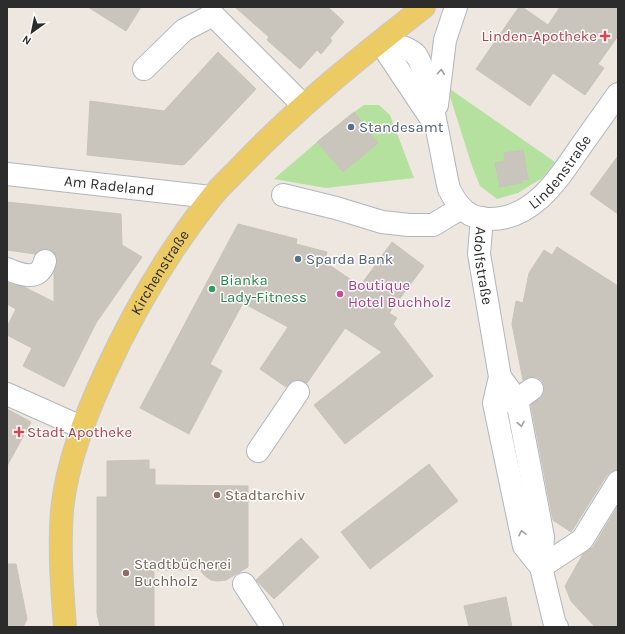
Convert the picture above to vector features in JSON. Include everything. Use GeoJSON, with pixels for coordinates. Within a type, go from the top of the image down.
{"type":"FeatureCollection","features":[{"type":"Feature","properties":{"kind":"main road","name":"Kirchenstraße"},"geometry":{"type":"LineString","coordinates":[[65,627],[61,551],[62,509],[69,470],[81,427],[114,352],[148,289],[180,239],[211,197],[274,132],[303,105],[424,7]]}},
{"type":"Feature","properties":{"kind":"street","name":"Adolfstraße"},"geometry":{"type":"LineString","coordinates":[[456,7],[445,40],[435,124],[449,189],[456,203],[461,208],[474,216],[482,218],[478,254],[500,377],[489,403],[524,546],[541,567]]}},
{"type":"Feature","properties":{"kind":"street"},"geometry":{"type":"LineString","coordinates":[[144,69],[184,30],[213,15],[303,105]]}},
{"type":"Feature","properties":{"kind":"street","name":"Adolfstraße"},"geometry":{"type":"LineString","coordinates":[[380,42],[402,77],[435,124]]}},
{"type":"Feature","properties":{"kind":"street","name":"Lindenstraße"},"geometry":{"type":"LineString","coordinates":[[482,218],[495,219],[510,216],[520,212],[541,198],[558,179],[617,97]]}},
{"type":"Feature","properties":{"kind":"street","name":"Am Radeland"},"geometry":{"type":"LineString","coordinates":[[7,174],[211,197]]}},
{"type":"Feature","properties":{"kind":"street"},"geometry":{"type":"LineString","coordinates":[[283,195],[336,208],[382,222],[409,225],[433,225],[461,208]]}},
{"type":"Feature","properties":{"kind":"street"},"geometry":{"type":"LineString","coordinates":[[7,269],[20,275],[28,276],[41,270],[45,261]]}},
{"type":"Feature","properties":{"kind":"street","name":"Adolfstraße"},"geometry":{"type":"LineString","coordinates":[[500,377],[524,394],[543,537],[541,567],[555,625],[557,627]]}},
{"type":"Feature","properties":{"kind":"street"},"geometry":{"type":"LineString","coordinates":[[258,451],[298,392]]}},
{"type":"Feature","properties":{"kind":"street"},"geometry":{"type":"LineString","coordinates":[[7,394],[81,427]]}},
{"type":"Feature","properties":{"kind":"street"},"geometry":{"type":"LineString","coordinates":[[489,403],[524,394]]}},
{"type":"Feature","properties":{"kind":"street"},"geometry":{"type":"LineString","coordinates":[[541,567],[582,540],[618,482]]}},
{"type":"Feature","properties":{"kind":"street"},"geometry":{"type":"LineString","coordinates":[[244,584],[272,627]]}},
{"type":"Feature","properties":{"kind":"green space"},"geometry":{"type":"Polygon","coordinates":[[[447,87],[555,162],[542,178],[518,193],[497,199],[480,186],[472,166],[447,87]]]}},
{"type":"Feature","properties":{"kind":"green space"},"geometry":{"type":"Polygon","coordinates":[[[364,105],[379,105],[390,115],[414,178],[326,188],[274,179],[317,142],[343,172],[378,143],[354,112],[364,105]]]}},
{"type":"Feature","properties":{"kind":"building"},"geometry":{"type":"Polygon","coordinates":[[[88,7],[141,7],[126,31],[88,7]]]}},
{"type":"Feature","properties":{"kind":"building"},"geometry":{"type":"Polygon","coordinates":[[[235,7],[328,7],[344,22],[330,38],[332,41],[321,54],[317,50],[300,69],[267,40],[269,37],[235,7]]]}},
{"type":"Feature","properties":{"kind":"building"},"geometry":{"type":"Polygon","coordinates":[[[519,7],[522,7],[548,25],[560,7],[618,7],[618,36],[598,64],[604,68],[585,95],[553,73],[530,106],[476,69],[519,7]]]}},
{"type":"Feature","properties":{"kind":"building"},"geometry":{"type":"Polygon","coordinates":[[[218,52],[256,89],[185,164],[182,165],[87,155],[90,101],[164,111],[218,52]]]}},
{"type":"Feature","properties":{"kind":"building","name":"Standesamt"},"geometry":{"type":"Polygon","coordinates":[[[354,112],[378,143],[343,172],[317,142],[354,112]]]}},
{"type":"Feature","properties":{"kind":"building"},"geometry":{"type":"Polygon","coordinates":[[[523,150],[528,179],[521,180],[522,183],[500,187],[495,163],[505,161],[504,153],[523,150]]]}},
{"type":"Feature","properties":{"kind":"building"},"geometry":{"type":"Polygon","coordinates":[[[618,156],[618,214],[590,194],[618,156]]]}},
{"type":"Feature","properties":{"kind":"building"},"geometry":{"type":"Polygon","coordinates":[[[7,202],[121,214],[122,245],[142,257],[96,323],[64,387],[23,366],[32,348],[7,335],[7,327],[16,309],[7,304],[7,283],[24,287],[54,302],[54,272],[57,259],[54,253],[49,249],[43,249],[35,254],[7,250],[7,202]]]}},
{"type":"Feature","properties":{"kind":"building"},"geometry":{"type":"Polygon","coordinates":[[[238,224],[297,239],[296,244],[327,252],[325,262],[360,286],[392,242],[424,266],[389,313],[397,318],[393,324],[433,376],[345,444],[314,405],[382,352],[345,328],[307,383],[299,380],[292,381],[286,387],[260,369],[288,327],[243,303],[210,364],[222,371],[189,434],[140,408],[238,224]]]}},
{"type":"Feature","properties":{"kind":"building"},"geometry":{"type":"Polygon","coordinates":[[[557,247],[618,286],[618,470],[612,471],[607,475],[571,532],[553,520],[531,405],[543,394],[544,387],[542,381],[537,377],[530,377],[523,380],[512,324],[516,301],[523,303],[529,273],[544,250],[552,255],[557,247]]]}},
{"type":"Feature","properties":{"kind":"building"},"geometry":{"type":"Polygon","coordinates":[[[7,409],[31,422],[7,466],[7,409]]]}},
{"type":"Feature","properties":{"kind":"building"},"geometry":{"type":"Polygon","coordinates":[[[149,460],[149,469],[155,469],[155,485],[248,486],[248,567],[226,580],[218,581],[211,580],[200,570],[154,570],[154,627],[100,627],[97,613],[97,497],[107,497],[107,461],[149,460]]]}},
{"type":"Feature","properties":{"kind":"building"},"geometry":{"type":"Polygon","coordinates":[[[429,464],[458,501],[370,569],[341,532],[429,464]]]}},
{"type":"Feature","properties":{"kind":"building"},"geometry":{"type":"Polygon","coordinates":[[[618,506],[618,627],[595,627],[571,601],[565,586],[583,554],[593,547],[618,506]]]}},
{"type":"Feature","properties":{"kind":"building"},"geometry":{"type":"Polygon","coordinates":[[[301,538],[319,557],[274,599],[256,580],[301,538]]]}},
{"type":"Feature","properties":{"kind":"building"},"geometry":{"type":"Polygon","coordinates":[[[7,564],[16,564],[27,619],[23,627],[7,627],[7,564]]]}},
{"type":"Feature","properties":{"kind":"building"},"geometry":{"type":"Polygon","coordinates":[[[506,597],[512,627],[469,627],[464,606],[506,597]]]}},
{"type":"Feature","properties":{"kind":"place","name":"Linden-Apotheke"},"geometry":{"type":"Point","coordinates":[605,36]}},
{"type":"Feature","properties":{"kind":"place","name":"Standesamt"},"geometry":{"type":"Point","coordinates":[351,127]}},
{"type":"Feature","properties":{"kind":"place","name":"Sparda Bank"},"geometry":{"type":"Point","coordinates":[298,259]}},
{"type":"Feature","properties":{"kind":"place","name":"Bianka Lady-Fitness"},"geometry":{"type":"Point","coordinates":[212,289]}},
{"type":"Feature","properties":{"kind":"place","name":"Boutique Hotel Buchholz"},"geometry":{"type":"Point","coordinates":[340,294]}},
{"type":"Feature","properties":{"kind":"place","name":"Stadt Apotheke"},"geometry":{"type":"Point","coordinates":[19,432]}},
{"type":"Feature","properties":{"kind":"place","name":"Stadtarchiv"},"geometry":{"type":"Point","coordinates":[217,495]}},
{"type":"Feature","properties":{"kind":"place","name":"Stadtbücherei Buchholz"},"geometry":{"type":"Point","coordinates":[126,573]}}]}
